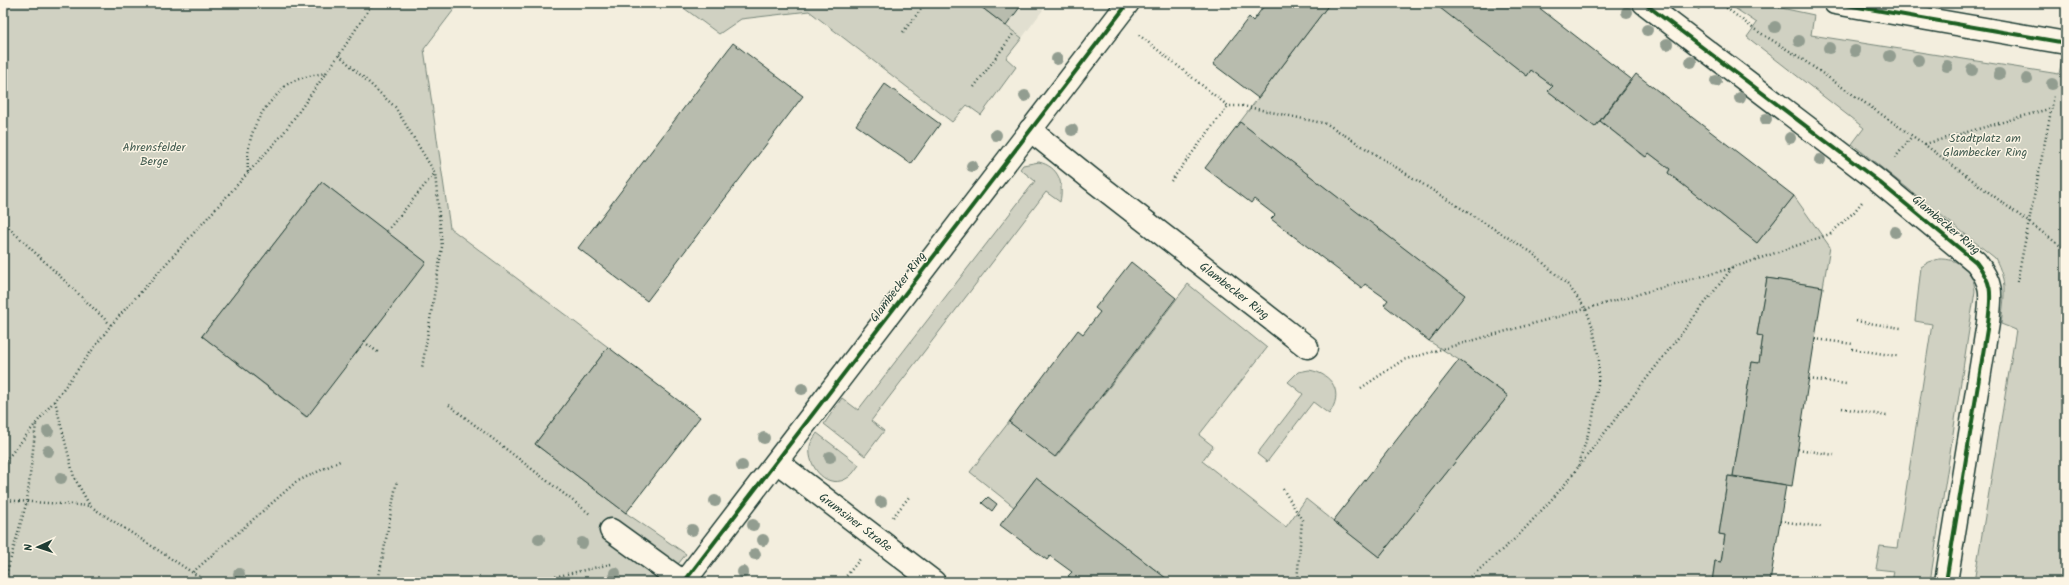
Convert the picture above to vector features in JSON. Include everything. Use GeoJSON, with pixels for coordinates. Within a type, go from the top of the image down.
{"type":"FeatureCollection","features":[{"type":"Feature","properties":{"kind":"street","name":"Glambecker Ring"},"geometry":{"type":"LineString","coordinates":[[1644,3],[1878,181],[1976,262],[1986,274],[1991,293],[1946,582]]}},
{"type":"Feature","properties":{"kind":"street"},"geometry":{"type":"LineString","coordinates":[[1835,3],[2066,43]]}},
{"type":"Feature","properties":{"kind":"street","name":"Glambecker Ring"},"geometry":{"type":"LineString","coordinates":[[683,582],[777,462],[791,428],[1030,130],[1122,10]]}},
{"type":"Feature","properties":{"kind":"street","name":"Glambecker Ring"},"geometry":{"type":"LineString","coordinates":[[1030,130],[1307,347]]}},
{"type":"Feature","properties":{"kind":"street","name":"Grumsiner Straße"},"geometry":{"type":"LineString","coordinates":[[777,462],[934,582]]}},
{"type":"Feature","properties":{"kind":"street"},"geometry":{"type":"LineString","coordinates":[[611,530],[683,582]]}},
{"type":"Feature","properties":{"kind":"path"},"geometry":{"type":"LineString","coordinates":[[3,464],[55,400],[111,325],[282,135],[339,55],[373,3]]}},
{"type":"Feature","properties":{"kind":"path"},"geometry":{"type":"LineString","coordinates":[[903,32],[926,3]]}},
{"type":"Feature","properties":{"kind":"path"},"geometry":{"type":"LineString","coordinates":[[1720,3],[1754,29],[1796,54],[1924,144],[2029,224],[2066,250]]}},
{"type":"Feature","properties":{"kind":"path"},"geometry":{"type":"LineString","coordinates":[[1122,10],[1174,61],[1228,106],[1243,106],[1327,124],[1531,252],[1568,285],[1586,309],[1593,328],[1599,359],[1598,384],[1593,417],[1578,467]]}},
{"type":"Feature","properties":{"kind":"path"},"geometry":{"type":"LineString","coordinates":[[974,87],[1014,32]]}},
{"type":"Feature","properties":{"kind":"path"},"geometry":{"type":"LineString","coordinates":[[339,55],[395,107],[435,174],[442,247],[422,368]]}},
{"type":"Feature","properties":{"kind":"path"},"geometry":{"type":"LineString","coordinates":[[248,172],[247,154],[250,137],[258,119],[270,102],[288,85],[306,76],[326,72]]}},
{"type":"Feature","properties":{"kind":"path"},"geometry":{"type":"LineString","coordinates":[[2017,283],[2054,96]]}},
{"type":"Feature","properties":{"kind":"path"},"geometry":{"type":"LineString","coordinates":[[1171,181],[1228,106]]}},
{"type":"Feature","properties":{"kind":"path"},"geometry":{"type":"LineString","coordinates":[[1924,144],[2052,108]]}},
{"type":"Feature","properties":{"kind":"path"},"geometry":{"type":"LineString","coordinates":[[387,231],[435,174]]}},
{"type":"Feature","properties":{"kind":"path"},"geometry":{"type":"LineString","coordinates":[[1361,388],[1402,360],[1732,268],[1830,234],[1857,208]]}},
{"type":"Feature","properties":{"kind":"path"},"geometry":{"type":"LineString","coordinates":[[3,222],[111,325]]}},
{"type":"Feature","properties":{"kind":"path"},"geometry":{"type":"LineString","coordinates":[[1465,582],[1518,536],[1562,488],[1732,268]]}},
{"type":"Feature","properties":{"kind":"path"},"geometry":{"type":"LineString","coordinates":[[1856,321],[1901,328]]}},
{"type":"Feature","properties":{"kind":"path"},"geometry":{"type":"LineString","coordinates":[[1815,339],[1853,344]]}},
{"type":"Feature","properties":{"kind":"path"},"geometry":{"type":"LineString","coordinates":[[364,342],[379,353]]}},
{"type":"Feature","properties":{"kind":"path"},"geometry":{"type":"LineString","coordinates":[[1852,349],[1897,356]]}},
{"type":"Feature","properties":{"kind":"path"},"geometry":{"type":"LineString","coordinates":[[1809,379],[1846,384]]}},
{"type":"Feature","properties":{"kind":"path"},"geometry":{"type":"LineString","coordinates":[[55,400],[74,477],[90,506]]}},
{"type":"Feature","properties":{"kind":"path"},"geometry":{"type":"LineString","coordinates":[[449,405],[611,530]]}},
{"type":"Feature","properties":{"kind":"path"},"geometry":{"type":"LineString","coordinates":[[1842,408],[1888,416]]}},
{"type":"Feature","properties":{"kind":"path"},"geometry":{"type":"LineString","coordinates":[[4,582],[27,501],[36,424]]}},
{"type":"Feature","properties":{"kind":"path"},"geometry":{"type":"LineString","coordinates":[[1798,450],[1834,455]]}},
{"type":"Feature","properties":{"kind":"path"},"geometry":{"type":"LineString","coordinates":[[193,572],[296,482],[340,461]]}},
{"type":"Feature","properties":{"kind":"path"},"geometry":{"type":"LineString","coordinates":[[378,582],[397,480]]}},
{"type":"Feature","properties":{"kind":"path"},"geometry":{"type":"LineString","coordinates":[[1283,489],[1302,520],[1298,582]]}},
{"type":"Feature","properties":{"kind":"path"},"geometry":{"type":"LineString","coordinates":[[3,500],[90,506],[207,582]]}},
{"type":"Feature","properties":{"kind":"path"},"geometry":{"type":"LineString","coordinates":[[1780,522],[1822,527]]}},
{"type":"Feature","properties":{"kind":"path"},"geometry":{"type":"LineString","coordinates":[[532,582],[587,568],[648,558]]}},
{"type":"Feature","properties":{"kind":"shaded area"},"geometry":{"type":"Polygon","coordinates":[[[976,3],[1048,3],[1022,38],[976,3]]]}},
{"type":"Feature","properties":{"kind":"green space","name":"Ahrensfelder Berge"},"geometry":{"type":"Polygon","coordinates":[[[3,3],[459,3],[424,49],[450,228],[608,347],[535,444],[626,513],[686,554],[664,582],[3,582],[3,3]],[[322,182],[202,336],[306,417],[425,262],[322,182]]]}},
{"type":"Feature","properties":{"kind":"green space"},"geometry":{"type":"Polygon","coordinates":[[[677,3],[976,3],[1022,38],[1006,58],[1016,67],[981,115],[967,105],[952,122],[809,11],[741,19],[719,34],[677,3]]]}},
{"type":"Feature","properties":{"kind":"green space"},"geometry":{"type":"Polygon","coordinates":[[[1330,3],[1436,3],[1527,76],[1531,70],[1553,86],[1548,91],[1595,127],[1600,121],[1645,157],[1649,153],[1670,169],[1668,173],[1757,243],[1794,196],[1830,247],[1823,287],[1767,278],[1757,335],[1763,336],[1759,363],[1752,362],[1733,476],[1728,476],[1719,534],[1725,535],[1721,562],[1715,561],[1712,582],[1171,582],[1036,478],[1014,507],[970,472],[1009,422],[1056,457],[1188,284],[1267,348],[1199,435],[1213,446],[1202,461],[1286,527],[1306,499],[1379,557],[1508,396],[1459,360],[1429,341],[1464,295],[1240,122],[1330,3]]]}},
{"type":"Feature","properties":{"kind":"green space","name":"Stadtplatz am Glambecker Ring"},"geometry":{"type":"Polygon","coordinates":[[[1727,3],[1758,3],[1814,15],[1811,35],[2059,74],[2063,55],[2066,55],[2066,582],[1974,582],[2016,330],[2001,324],[2004,290],[2002,275],[1995,258],[1852,144],[1864,128],[1747,37],[1757,23],[1727,3]]]}},
{"type":"Feature","properties":{"kind":"green space"},"geometry":{"type":"Polygon","coordinates":[[[1039,162],[1046,164],[1058,177],[1061,188],[1060,202],[1046,192],[871,421],[884,431],[865,456],[824,424],[842,398],[858,410],[1035,181],[1020,169],[1023,165],[1039,162]]]}},
{"type":"Feature","properties":{"kind":"green space"},"geometry":{"type":"Polygon","coordinates":[[[1939,259],[1953,261],[1964,267],[1972,277],[1975,291],[1930,582],[1892,582],[1894,571],[1876,569],[1880,546],[1897,548],[1932,324],[1915,321],[1921,267],[1929,262],[1939,259]]]}},
{"type":"Feature","properties":{"kind":"green space"},"geometry":{"type":"Polygon","coordinates":[[[1309,370],[1324,376],[1330,380],[1334,386],[1336,399],[1333,406],[1329,414],[1313,402],[1267,462],[1257,454],[1303,394],[1288,382],[1298,372],[1309,370]]]}},
{"type":"Feature","properties":{"kind":"green space"},"geometry":{"type":"Polygon","coordinates":[[[817,433],[859,465],[849,477],[841,481],[834,481],[820,475],[815,469],[810,455],[810,445],[817,433]]]}},
{"type":"Feature","properties":{"kind":"building"},"geometry":{"type":"Polygon","coordinates":[[[976,3],[1023,3],[1006,26],[976,3]]]}},
{"type":"Feature","properties":{"kind":"building"},"geometry":{"type":"Polygon","coordinates":[[[1266,3],[1330,3],[1258,98],[1213,64],[1249,17],[1253,21],[1266,3]]]}},
{"type":"Feature","properties":{"kind":"building"},"geometry":{"type":"Polygon","coordinates":[[[1533,3],[1631,79],[1595,127],[1548,91],[1553,86],[1531,70],[1527,76],[1435,4],[1533,3]]]}},
{"type":"Feature","properties":{"kind":"building"},"geometry":{"type":"Polygon","coordinates":[[[733,43],[803,96],[647,301],[578,248],[733,43]]]}},
{"type":"Feature","properties":{"kind":"building"},"geometry":{"type":"Polygon","coordinates":[[[1636,74],[1794,196],[1757,243],[1668,173],[1670,169],[1649,153],[1646,157],[1600,121],[1636,74]]]}},
{"type":"Feature","properties":{"kind":"building"},"geometry":{"type":"Polygon","coordinates":[[[885,84],[940,124],[911,164],[856,125],[885,84]]]}},
{"type":"Feature","properties":{"kind":"building"},"geometry":{"type":"Polygon","coordinates":[[[1240,122],[1465,295],[1429,341],[1384,305],[1388,300],[1365,284],[1362,288],[1271,219],[1275,215],[1254,199],[1251,203],[1205,168],[1240,122]]]}},
{"type":"Feature","properties":{"kind":"building"},"geometry":{"type":"Polygon","coordinates":[[[322,182],[426,262],[307,417],[202,336],[322,182]]]}},
{"type":"Feature","properties":{"kind":"building"},"geometry":{"type":"Polygon","coordinates":[[[1131,262],[1176,298],[1055,457],[1009,422],[1078,330],[1083,334],[1100,312],[1095,308],[1131,262]]]}},
{"type":"Feature","properties":{"kind":"building"},"geometry":{"type":"Polygon","coordinates":[[[1767,278],[1823,287],[1792,486],[1733,476],[1752,362],[1759,363],[1763,336],[1757,335],[1767,278]]]}},
{"type":"Feature","properties":{"kind":"building"},"geometry":{"type":"Polygon","coordinates":[[[608,347],[700,417],[626,513],[535,444],[608,347]]]}},
{"type":"Feature","properties":{"kind":"building"},"geometry":{"type":"Polygon","coordinates":[[[1459,360],[1508,396],[1379,557],[1333,521],[1459,360]]]}},
{"type":"Feature","properties":{"kind":"building"},"geometry":{"type":"Polygon","coordinates":[[[1728,476],[1786,485],[1770,582],[1712,582],[1715,561],[1721,562],[1725,535],[1719,534],[1728,476]]]}},
{"type":"Feature","properties":{"kind":"building"},"geometry":{"type":"Polygon","coordinates":[[[1036,478],[1171,582],[1076,582],[1068,576],[1072,572],[1050,556],[1047,560],[1000,525],[1036,478]]]}},
{"type":"Feature","properties":{"kind":"building"},"geometry":{"type":"Polygon","coordinates":[[[988,497],[997,504],[992,511],[982,503],[988,497]]]}},
{"type":"Feature","properties":{"kind":"cycle path"},"geometry":{"type":"LineString","coordinates":[[684,582],[1128,3]]}},
{"type":"Feature","properties":{"kind":"cycle path"},"geometry":{"type":"LineString","coordinates":[[1644,3],[1878,181],[1976,262],[1986,277],[1990,291],[1988,323],[1946,582]]}},
{"type":"Feature","properties":{"kind":"cycle path"},"geometry":{"type":"LineString","coordinates":[[1835,3],[2066,43]]}}]}
